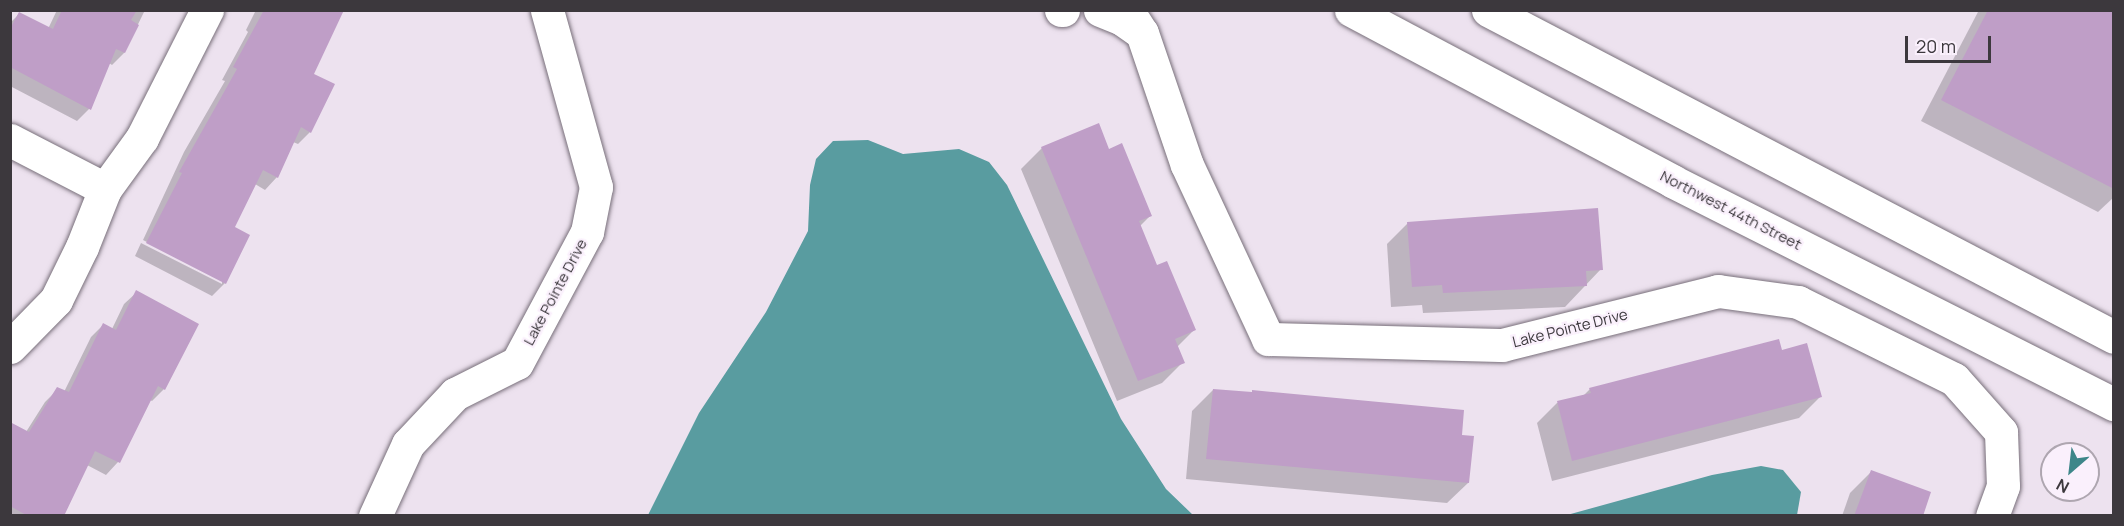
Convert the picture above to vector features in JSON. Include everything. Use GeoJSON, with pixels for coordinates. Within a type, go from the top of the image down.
{"type":"FeatureCollection","features":[{"type":"Feature","properties":{"kind":"street"},"geometry":{"type":"LineString","coordinates":[[10,347],[56,300],[82,248],[105,189],[142,138],[207,10]]}},
{"type":"Feature","properties":{"kind":"street","name":"Lake Pointe Drive"},"geometry":{"type":"LineString","coordinates":[[375,516],[408,444],[454,394],[517,363],[587,232],[596,187],[547,10]]}},
{"type":"Feature","properties":{"kind":"street","name":"Lake Pointe Drive"},"geometry":{"type":"LineString","coordinates":[[1100,10],[1135,22],[1187,165],[1268,339],[1502,345],[1718,291],[1798,302],[1954,380],[2001,432],[2003,486],[1992,516]]}},
{"type":"Feature","properties":{"kind":"street","name":"Northwest 44th Street"},"geometry":{"type":"LineString","coordinates":[[1351,10],[1672,181],[2114,404]]}},
{"type":"Feature","properties":{"kind":"street"},"geometry":{"type":"LineString","coordinates":[[1488,10],[2114,338]]}},
{"type":"Feature","properties":{"kind":"street"},"geometry":{"type":"LineString","coordinates":[[10,140],[105,189]]}},
{"type":"Feature","properties":{"kind":"water"},"geometry":{"type":"Polygon","coordinates":[[[868,140],[903,154],[959,149],[989,162],[1007,185],[1121,419],[1166,489],[1193,515],[648,515],[699,413],[766,312],[808,231],[810,185],[816,159],[833,141],[868,140]]]}},
{"type":"Feature","properties":{"kind":"water"},"geometry":{"type":"Polygon","coordinates":[[[1761,466],[1783,470],[1801,492],[1797,515],[1567,515],[1712,475],[1761,466]]]}},
{"type":"Feature","properties":{"kind":"building"},"geometry":{"type":"Polygon","coordinates":[[[62,10],[137,10],[131,20],[139,25],[125,53],[116,49],[91,110],[10,67],[10,29],[19,12],[53,29],[62,10]]]}},
{"type":"Feature","properties":{"kind":"building"},"geometry":{"type":"Polygon","coordinates":[[[264,10],[344,10],[314,74],[335,84],[311,133],[301,127],[278,178],[263,170],[235,227],[250,235],[226,284],[146,243],[182,173],[179,172],[237,69],[233,67],[264,10]]]}},
{"type":"Feature","properties":{"kind":"building"},"geometry":{"type":"Polygon","coordinates":[[[1988,10],[2114,10],[2114,189],[1941,100],[1988,10]]]}},
{"type":"Feature","properties":{"kind":"building"},"geometry":{"type":"Polygon","coordinates":[[[1099,123],[1109,149],[1122,143],[1152,216],[1139,221],[1157,265],[1167,261],[1196,330],[1175,339],[1185,363],[1138,381],[1041,147],[1099,123]]]}},
{"type":"Feature","properties":{"kind":"building"},"geometry":{"type":"Polygon","coordinates":[[[1598,208],[1603,270],[1586,271],[1587,286],[1443,293],[1442,285],[1412,287],[1407,222],[1598,208]]]}},
{"type":"Feature","properties":{"kind":"building"},"geometry":{"type":"Polygon","coordinates":[[[136,290],[199,324],[165,390],[158,386],[120,463],[95,451],[64,516],[28,516],[10,506],[10,422],[29,432],[57,387],[69,392],[103,323],[116,330],[136,290]]]}},
{"type":"Feature","properties":{"kind":"building"},"geometry":{"type":"Polygon","coordinates":[[[1779,339],[1782,350],[1807,343],[1822,397],[1572,461],[1557,401],[1591,393],[1589,388],[1779,339]]]}},
{"type":"Feature","properties":{"kind":"building"},"geometry":{"type":"Polygon","coordinates":[[[1213,389],[1252,392],[1252,390],[1464,410],[1462,435],[1474,436],[1469,483],[1206,459],[1213,389]]]}},
{"type":"Feature","properties":{"kind":"building"},"geometry":{"type":"Polygon","coordinates":[[[1871,470],[1931,492],[1923,516],[1854,516],[1871,470]]]}}]}
